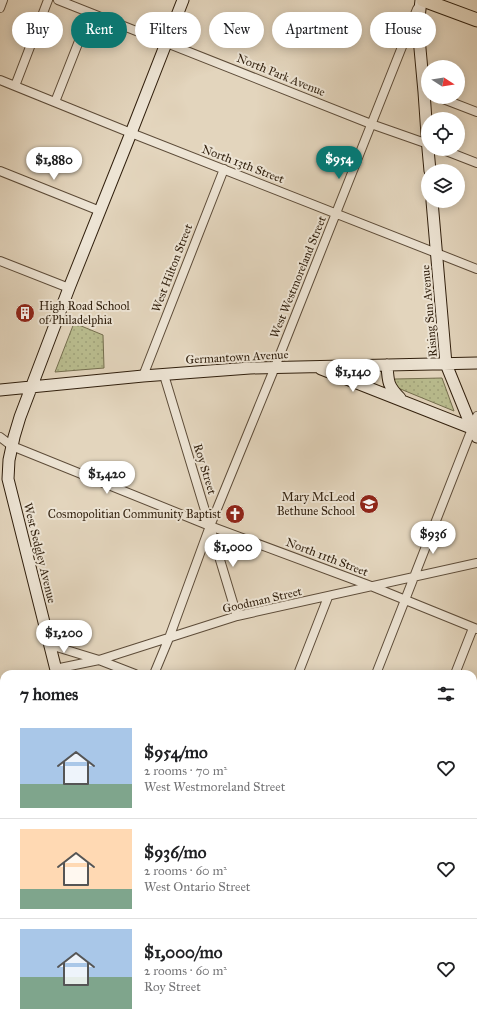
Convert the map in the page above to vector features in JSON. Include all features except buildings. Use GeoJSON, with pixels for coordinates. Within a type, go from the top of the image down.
{"type":"FeatureCollection","features":[{"type":"Feature","properties":{"kind":"main road"},"geometry":{"type":"LineString","coordinates":[[421,0],[477,20]]}},
{"type":"Feature","properties":{"kind":"street"},"geometry":{"type":"LineString","coordinates":[[0,8],[3,0]]}},
{"type":"Feature","properties":{"kind":"street"},"geometry":{"type":"LineString","coordinates":[[15,86],[48,0]]}},
{"type":"Feature","properties":{"kind":"street","name":"North Park Avenue"},"geometry":{"type":"LineString","coordinates":[[58,0],[88,12]]}},
{"type":"Feature","properties":{"kind":"street","name":"West Sedgley Avenue"},"geometry":{"type":"LineString","coordinates":[[178,12],[183,0]]}},
{"type":"Feature","properties":{"kind":"street"},"geometry":{"type":"LineString","coordinates":[[421,0],[418,27],[422,60]]}},
{"type":"Feature","properties":{"kind":"street","name":"West Westmoreland Street"},"geometry":{"type":"LineString","coordinates":[[156,670],[210,526],[421,0]]}},
{"type":"Feature","properties":{"kind":"street"},"geometry":{"type":"LineString","coordinates":[[55,102],[76,48]]}},
{"type":"Feature","properties":{"kind":"street","name":"West Sedgley Avenue"},"geometry":{"type":"LineString","coordinates":[[56,670],[8,479],[9,460],[20,417],[164,48]]}},
{"type":"Feature","properties":{"kind":"street","name":"North Park Avenue"},"geometry":{"type":"LineString","coordinates":[[181,48],[371,124],[421,142]]}},
{"type":"Feature","properties":{"kind":"street","name":"North 13th Street"},"geometry":{"type":"LineString","coordinates":[[0,80],[477,269]]}},
{"type":"Feature","properties":{"kind":"street"},"geometry":{"type":"LineString","coordinates":[[456,104],[477,112]]}},
{"type":"Feature","properties":{"kind":"street"},"geometry":{"type":"LineString","coordinates":[[459,156],[477,163]]}},
{"type":"Feature","properties":{"kind":"street","name":"West Hilton Street"},"geometry":{"type":"LineString","coordinates":[[143,376],[224,169]]}},
{"type":"Feature","properties":{"kind":"street"},"geometry":{"type":"LineString","coordinates":[[0,170],[100,211]]}},
{"type":"Feature","properties":{"kind":"street","name":"Rising Sun Avenue"},"geometry":{"type":"LineString","coordinates":[[433,208],[446,364],[475,432]]}},
{"type":"Feature","properties":{"kind":"street"},"geometry":{"type":"LineString","coordinates":[[0,261],[69,288]]}},
{"type":"Feature","properties":{"kind":"street","name":"Germantown Avenue"},"geometry":{"type":"LineString","coordinates":[[0,390],[143,376],[275,367],[477,363]]}},
{"type":"Feature","properties":{"kind":"street"},"geometry":{"type":"LineString","coordinates":[[387,365],[389,385],[402,400]]}},
{"type":"Feature","properties":{"kind":"street"},"geometry":{"type":"LineString","coordinates":[[311,366],[402,400],[475,432]]}},
{"type":"Feature","properties":{"kind":"street","name":"Roy Street"},"geometry":{"type":"LineString","coordinates":[[164,375],[238,616]]}},
{"type":"Feature","properties":{"kind":"street"},"geometry":{"type":"LineString","coordinates":[[378,670],[413,577],[475,432],[477,416]]}},
{"type":"Feature","properties":{"kind":"street"},"geometry":{"type":"LineString","coordinates":[[0,438],[12,446]]}},
{"type":"Feature","properties":{"kind":"street","name":"North 11th Street"},"geometry":{"type":"LineString","coordinates":[[12,446],[210,526],[371,586],[475,629]]}},
{"type":"Feature","properties":{"kind":"street","name":"Goodman Street"},"geometry":{"type":"LineString","coordinates":[[60,670],[99,660],[238,616],[328,597],[477,562]]}},
{"type":"Feature","properties":{"kind":"street"},"geometry":{"type":"LineString","coordinates":[[300,670],[328,597]]}},
{"type":"Feature","properties":{"kind":"street"},"geometry":{"type":"LineString","coordinates":[[457,670],[475,629]]}},
{"type":"Feature","properties":{"kind":"street"},"geometry":{"type":"LineString","coordinates":[[50,645],[99,660],[125,670]]}},
{"type":"Feature","properties":{"kind":"green space"},"geometry":{"type":"Polygon","coordinates":[[[74,323],[103,335],[104,368],[55,372],[74,323]]]}},
{"type":"Feature","properties":{"kind":"green space"},"geometry":{"type":"Polygon","coordinates":[[[442,378],[454,411],[398,388],[394,382],[395,379],[442,378]]]}},
{"type":"Feature","properties":{"kind":"place","name":"High Road School of Philadelphia"},"geometry":{"type":"Point","coordinates":[25,313]}},
{"type":"Feature","properties":{"kind":"place","name":"Mary McLeod Bethune School"},"geometry":{"type":"Point","coordinates":[369,504]}},
{"type":"Feature","properties":{"kind":"place","name":"Cosmopolitian Community Baptist"},"geometry":{"type":"Point","coordinates":[235,514]}}]}
